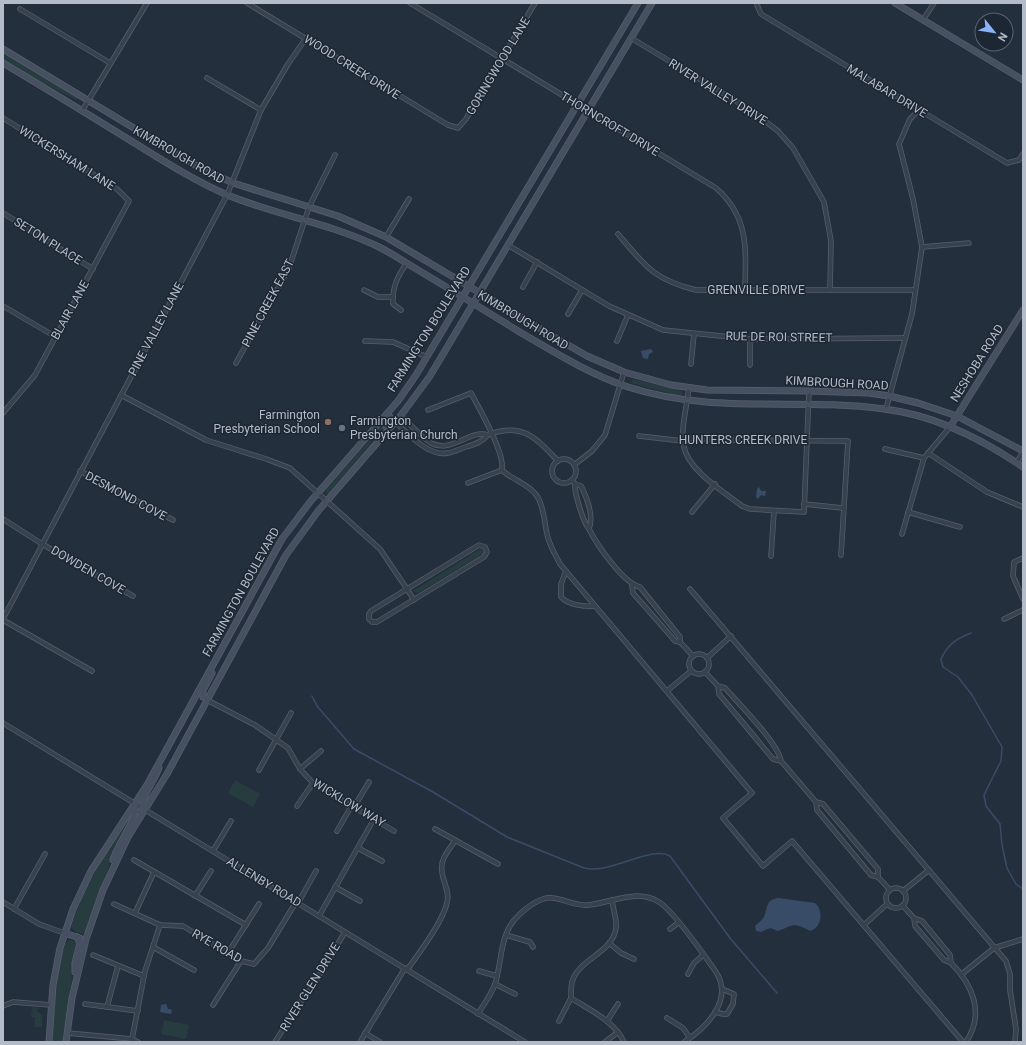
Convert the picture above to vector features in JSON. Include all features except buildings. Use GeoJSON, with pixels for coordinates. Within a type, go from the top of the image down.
{"type":"FeatureCollection","features":[{"type":"Feature","properties":{"kind":"main road","name":"FARMINGTON BOULEVARD"},"geometry":{"type":"LineString","coordinates":[[49,1042],[51,1005],[57,964],[64,933],[79,894],[91,871],[102,852],[136,804],[222,646],[280,544],[318,493],[389,415],[408,388],[638,3]]}},
{"type":"Feature","properties":{"kind":"main road","name":"FARMINGTON BOULEVARD"},"geometry":{"type":"LineString","coordinates":[[66,1042],[76,981],[86,939],[112,871],[143,809],[286,555],[327,501],[401,416],[430,376],[652,3]]}},
{"type":"Feature","properties":{"kind":"main road"},"geometry":{"type":"LineString","coordinates":[[895,3],[1023,80]]}},
{"type":"Feature","properties":{"kind":"main road"},"geometry":{"type":"LineString","coordinates":[[621,32],[631,38]]}},
{"type":"Feature","properties":{"kind":"main road","name":"KIMBROUGH ROAD"},"geometry":{"type":"LineString","coordinates":[[3,49],[195,165],[233,182],[338,216],[386,237],[587,356],[624,372],[689,388],[707,390],[809,391],[889,396],[918,403],[957,416],[1023,452]]}},
{"type":"Feature","properties":{"kind":"main road","name":"KIMBROUGH ROAD"},"geometry":{"type":"LineString","coordinates":[[3,63],[189,176],[227,195],[334,228],[379,247],[578,366],[620,384],[666,397],[726,404],[809,405],[886,409],[913,414],[950,427],[973,438],[1023,467]]}},
{"type":"Feature","properties":{"kind":"main road","name":"NESHOBA ROAD"},"geometry":{"type":"LineString","coordinates":[[950,427],[1023,310]]}},
{"type":"Feature","properties":{"kind":"main road"},"geometry":{"type":"LineString","coordinates":[[389,415],[395,422]]}},
{"type":"Feature","properties":{"kind":"main road"},"geometry":{"type":"LineString","coordinates":[[362,460],[389,423],[389,415]]}},
{"type":"Feature","properties":{"kind":"main road"},"geometry":{"type":"LineString","coordinates":[[205,699],[203,690],[222,646]]}},
{"type":"Feature","properties":{"kind":"main road"},"geometry":{"type":"LineString","coordinates":[[197,694],[205,699]]}},
{"type":"Feature","properties":{"kind":"main road"},"geometry":{"type":"LineString","coordinates":[[143,809],[142,802],[156,777],[162,756]]}},
{"type":"Feature","properties":{"kind":"main road"},"geometry":{"type":"LineString","coordinates":[[112,871],[115,853],[134,818],[136,804]]}},
{"type":"Feature","properties":{"kind":"main road"},"geometry":{"type":"LineString","coordinates":[[64,933],[86,939]]}},
{"type":"Feature","properties":{"kind":"main road"},"geometry":{"type":"LineString","coordinates":[[76,981],[75,963],[80,943],[77,937]]}},
{"type":"Feature","properties":{"kind":"street"},"geometry":{"type":"LineString","coordinates":[[82,111],[147,3]]}},
{"type":"Feature","properties":{"kind":"street","name":"WOOD CREEK DRIVE"},"geometry":{"type":"LineString","coordinates":[[247,3],[448,125],[458,128]]}},
{"type":"Feature","properties":{"kind":"street","name":"THORNCROFT DRIVE"},"geometry":{"type":"LineString","coordinates":[[410,3],[716,188],[728,199],[742,222],[745,240],[745,289]]}},
{"type":"Feature","properties":{"kind":"street","name":"GORINGWOOD LANE"},"geometry":{"type":"LineString","coordinates":[[458,128],[466,119],[535,3]]}},
{"type":"Feature","properties":{"kind":"street","name":"MALABAR DRIVE"},"geometry":{"type":"LineString","coordinates":[[758,3],[761,14],[1007,163],[1019,160],[1023,154]]}},
{"type":"Feature","properties":{"kind":"street"},"geometry":{"type":"LineString","coordinates":[[924,20],[934,3]]}},
{"type":"Feature","properties":{"kind":"street"},"geometry":{"type":"LineString","coordinates":[[20,8],[110,63]]}},
{"type":"Feature","properties":{"kind":"street","name":"PINE VALLEY LANE"},"geometry":{"type":"LineString","coordinates":[[3,620],[80,471],[227,195],[261,110],[288,64],[306,38]]}},
{"type":"Feature","properties":{"kind":"street","name":"RIVER VALLEY DRIVE"},"geometry":{"type":"LineString","coordinates":[[631,38],[749,109],[778,131],[793,148],[824,202],[831,241],[830,290]]}},
{"type":"Feature","properties":{"kind":"street"},"geometry":{"type":"LineString","coordinates":[[207,78],[261,110]]}},
{"type":"Feature","properties":{"kind":"street"},"geometry":{"type":"LineString","coordinates":[[886,409],[912,314],[922,247],[913,199],[899,144],[910,119],[919,110]]}},
{"type":"Feature","properties":{"kind":"street","name":"WICKERSHAM LANE"},"geometry":{"type":"LineString","coordinates":[[3,118],[117,189],[129,201]]}},
{"type":"Feature","properties":{"kind":"street","name":"PINE CREEK EAST"},"geometry":{"type":"LineString","coordinates":[[236,363],[289,268],[304,219],[335,155]]}},
{"type":"Feature","properties":{"kind":"street"},"geometry":{"type":"LineString","coordinates":[[386,237],[409,199]]}},
{"type":"Feature","properties":{"kind":"street","name":"BLAIR LANE"},"geometry":{"type":"LineString","coordinates":[[3,413],[35,375],[129,201]]}},
{"type":"Feature","properties":{"kind":"street","name":"SETON PLACE"},"geometry":{"type":"LineString","coordinates":[[3,213],[93,269]]}},
{"type":"Feature","properties":{"kind":"street","name":"GRENVILLE DRIVE"},"geometry":{"type":"LineString","coordinates":[[618,234],[652,272],[667,281],[696,290],[915,290]]}},
{"type":"Feature","properties":{"kind":"street"},"geometry":{"type":"LineString","coordinates":[[922,247],[970,243]]}},
{"type":"Feature","properties":{"kind":"street","name":"RUE DE ROI STREET"},"geometry":{"type":"LineString","coordinates":[[508,245],[582,290],[628,315],[663,330],[750,339],[905,338]]}},
{"type":"Feature","properties":{"kind":"street"},"geometry":{"type":"LineString","coordinates":[[522,287],[537,262]]}},
{"type":"Feature","properties":{"kind":"street"},"geometry":{"type":"LineString","coordinates":[[401,310],[394,304],[393,297],[395,283],[407,263]]}},
{"type":"Feature","properties":{"kind":"street"},"geometry":{"type":"LineString","coordinates":[[364,290],[378,297],[393,297]]}},
{"type":"Feature","properties":{"kind":"street"},"geometry":{"type":"LineString","coordinates":[[568,314],[582,290]]}},
{"type":"Feature","properties":{"kind":"street"},"geometry":{"type":"LineString","coordinates":[[3,306],[56,337]]}},
{"type":"Feature","properties":{"kind":"street"},"geometry":{"type":"LineString","coordinates":[[617,341],[628,315]]}},
{"type":"Feature","properties":{"kind":"street"},"geometry":{"type":"LineString","coordinates":[[691,364],[694,334]]}},
{"type":"Feature","properties":{"kind":"street"},"geometry":{"type":"LineString","coordinates":[[750,339],[750,365]]}},
{"type":"Feature","properties":{"kind":"street"},"geometry":{"type":"LineString","coordinates":[[365,341],[393,342],[427,357]]}},
{"type":"Feature","properties":{"kind":"street"},"geometry":{"type":"LineString","coordinates":[[574,465],[592,451],[605,435],[624,372]]}},
{"type":"Feature","properties":{"kind":"street"},"geometry":{"type":"LineString","coordinates":[[689,388],[683,441],[687,456],[694,468],[742,506],[750,509],[804,512],[809,391]]}},
{"type":"Feature","properties":{"kind":"street"},"geometry":{"type":"LineString","coordinates":[[428,410],[471,393],[503,464],[502,470]]}},
{"type":"Feature","properties":{"kind":"street"},"geometry":{"type":"LineString","coordinates":[[121,395],[206,440],[290,468],[380,550],[414,600]]}},
{"type":"Feature","properties":{"kind":"street"},"geometry":{"type":"LineString","coordinates":[[401,416],[436,445],[449,445],[481,433],[490,434],[507,429],[525,432],[536,438],[558,461]]}},
{"type":"Feature","properties":{"kind":"street"},"geometry":{"type":"LineString","coordinates":[[395,422],[420,444],[433,451],[447,454],[484,440],[490,434]]}},
{"type":"Feature","properties":{"kind":"street"},"geometry":{"type":"LineString","coordinates":[[902,534],[924,458],[950,427]]}},
{"type":"Feature","properties":{"kind":"street","name":"HUNTERS CREEK DRIVE"},"geometry":{"type":"LineString","coordinates":[[639,436],[683,441],[691,438],[728,440],[848,440],[843,508]]}},
{"type":"Feature","properties":{"kind":"street"},"geometry":{"type":"LineString","coordinates":[[885,449],[924,458]]}},
{"type":"Feature","properties":{"kind":"street"},"geometry":{"type":"LineString","coordinates":[[928,452],[987,492],[1023,507]]}},
{"type":"Feature","properties":{"kind":"street"},"geometry":{"type":"LineString","coordinates":[[1016,462],[1023,452]]}},
{"type":"Feature","properties":{"kind":"street"},"geometry":{"type":"LineString","coordinates":[[565,460],[574,465],[575,473],[572,480],[564,483],[554,478],[552,470],[558,461],[565,460]]}},
{"type":"Feature","properties":{"kind":"street"},"geometry":{"type":"LineString","coordinates":[[468,483],[502,470]]}},
{"type":"Feature","properties":{"kind":"street"},"geometry":{"type":"LineString","coordinates":[[502,470],[510,478],[531,489],[537,495],[552,549],[566,571],[752,793],[723,818],[763,866],[792,841],[965,1042],[972,1032],[976,1008],[974,995],[962,974],[951,963],[944,960],[915,926],[914,918]]}},
{"type":"Feature","properties":{"kind":"street","name":"DESMOND COVE"},"geometry":{"type":"LineString","coordinates":[[80,471],[173,520]]}},
{"type":"Feature","properties":{"kind":"street"},"geometry":{"type":"LineString","coordinates":[[572,480],[581,486],[586,497],[592,521],[589,529]]}},
{"type":"Feature","properties":{"kind":"street"},"geometry":{"type":"LineString","coordinates":[[576,484],[574,490],[579,500],[584,522],[603,552],[632,586],[633,593],[675,641],[680,642],[694,656]]}},
{"type":"Feature","properties":{"kind":"street"},"geometry":{"type":"LineString","coordinates":[[692,512],[714,484]]}},
{"type":"Feature","properties":{"kind":"street"},"geometry":{"type":"LineString","coordinates":[[579,500],[586,497]]}},
{"type":"Feature","properties":{"kind":"street"},"geometry":{"type":"LineString","coordinates":[[804,504],[843,508],[841,555]]}},
{"type":"Feature","properties":{"kind":"street"},"geometry":{"type":"LineString","coordinates":[[771,556],[774,511]]}},
{"type":"Feature","properties":{"kind":"street"},"geometry":{"type":"LineString","coordinates":[[908,512],[960,527]]}},
{"type":"Feature","properties":{"kind":"street","name":"DOWDEN COVE"},"geometry":{"type":"LineString","coordinates":[[3,519],[42,544],[133,596]]}},
{"type":"Feature","properties":{"kind":"street"},"geometry":{"type":"LineString","coordinates":[[479,545],[485,546],[487,552],[484,557],[377,622],[372,622],[369,619],[369,614],[371,611],[407,589],[479,545]]}},
{"type":"Feature","properties":{"kind":"street"},"geometry":{"type":"LineString","coordinates":[[1023,558],[1014,562],[1012,571],[1023,599]]}},
{"type":"Feature","properties":{"kind":"street"},"geometry":{"type":"LineString","coordinates":[[566,571],[561,584],[561,597],[569,602],[594,606]]}},
{"type":"Feature","properties":{"kind":"street"},"geometry":{"type":"LineString","coordinates":[[632,586],[640,587],[680,637],[680,642]]}},
{"type":"Feature","properties":{"kind":"street"},"geometry":{"type":"LineString","coordinates":[[690,589],[929,870],[1009,967],[1010,990],[1016,1029],[1015,1042]]}},
{"type":"Feature","properties":{"kind":"street"},"geometry":{"type":"LineString","coordinates":[[1004,619],[1023,610]]}},
{"type":"Feature","properties":{"kind":"street"},"geometry":{"type":"LineString","coordinates":[[3,620],[92,671]]}},
{"type":"Feature","properties":{"kind":"street"},"geometry":{"type":"LineString","coordinates":[[707,658],[731,636]]}},
{"type":"Feature","properties":{"kind":"street"},"geometry":{"type":"LineString","coordinates":[[700,654],[707,658],[709,665],[706,672],[697,674],[692,670],[689,664],[694,656],[700,654]]}},
{"type":"Feature","properties":{"kind":"street"},"geometry":{"type":"LineString","coordinates":[[667,691],[692,670]]}},
{"type":"Feature","properties":{"kind":"street"},"geometry":{"type":"LineString","coordinates":[[706,672],[718,686],[725,688],[766,736],[779,753],[781,761],[816,802],[817,810],[871,875],[878,877],[890,890]]}},
{"type":"Feature","properties":{"kind":"street"},"geometry":{"type":"LineString","coordinates":[[718,686],[719,694],[773,759],[781,761]]}},
{"type":"Feature","properties":{"kind":"street","name":"WICKLOW WAY"},"geometry":{"type":"LineString","coordinates":[[205,699],[254,726],[288,748],[300,769],[313,783],[394,830]]}},
{"type":"Feature","properties":{"kind":"street"},"geometry":{"type":"LineString","coordinates":[[259,770],[291,712]]}},
{"type":"Feature","properties":{"kind":"street","name":"ALLENBY ROAD"},"geometry":{"type":"LineString","coordinates":[[3,723],[525,1042]]}},
{"type":"Feature","properties":{"kind":"street"},"geometry":{"type":"LineString","coordinates":[[300,769],[321,751]]}},
{"type":"Feature","properties":{"kind":"street"},"geometry":{"type":"LineString","coordinates":[[337,831],[369,782]]}},
{"type":"Feature","properties":{"kind":"street"},"geometry":{"type":"LineString","coordinates":[[296,806],[313,783]]}},
{"type":"Feature","properties":{"kind":"street"},"geometry":{"type":"LineString","coordinates":[[816,802],[823,804],[878,869],[878,877]]}},
{"type":"Feature","properties":{"kind":"street"},"geometry":{"type":"LineString","coordinates":[[319,916],[374,819]]}},
{"type":"Feature","properties":{"kind":"street"},"geometry":{"type":"LineString","coordinates":[[213,851],[231,821]]}},
{"type":"Feature","properties":{"kind":"street"},"geometry":{"type":"LineString","coordinates":[[435,829],[498,864]]}},
{"type":"Feature","properties":{"kind":"street"},"geometry":{"type":"LineString","coordinates":[[360,1042],[446,905],[448,892],[441,866],[443,859],[455,840]]}},
{"type":"Feature","properties":{"kind":"street"},"geometry":{"type":"LineString","coordinates":[[358,848],[382,861]]}},
{"type":"Feature","properties":{"kind":"street"},"geometry":{"type":"LineString","coordinates":[[14,909],[44,854]]}},
{"type":"Feature","properties":{"kind":"street"},"geometry":{"type":"LineString","coordinates":[[134,860],[246,925]]}},
{"type":"Feature","properties":{"kind":"street"},"geometry":{"type":"LineString","coordinates":[[903,891],[929,870]]}},
{"type":"Feature","properties":{"kind":"street"},"geometry":{"type":"LineString","coordinates":[[195,896],[212,871]]}},
{"type":"Feature","properties":{"kind":"street"},"geometry":{"type":"LineString","coordinates":[[297,902],[316,871]]}},
{"type":"Feature","properties":{"kind":"street"},"geometry":{"type":"LineString","coordinates":[[135,913],[154,872]]}},
{"type":"Feature","properties":{"kind":"street"},"geometry":{"type":"LineString","coordinates":[[335,887],[360,902]]}},
{"type":"Feature","properties":{"kind":"street"},"geometry":{"type":"LineString","coordinates":[[897,888],[903,891],[906,900],[903,906],[893,908],[887,904],[886,897],[890,890],[897,888]]}},
{"type":"Feature","properties":{"kind":"street"},"geometry":{"type":"LineString","coordinates":[[478,1014],[495,984],[506,935],[510,926],[521,913],[543,899],[554,899],[582,905],[637,896],[650,897],[663,905],[719,976],[722,990],[716,1012],[704,1027],[687,1040],[683,1028],[666,1018]]}},
{"type":"Feature","properties":{"kind":"street"},"geometry":{"type":"LineString","coordinates":[[559,1020],[571,998],[572,983],[576,973],[610,943],[615,934],[617,925],[612,900]]}},
{"type":"Feature","properties":{"kind":"street"},"geometry":{"type":"LineString","coordinates":[[3,902],[39,924],[64,933]]}},
{"type":"Feature","properties":{"kind":"street","name":"RYE ROAD"},"geometry":{"type":"LineString","coordinates":[[160,925],[183,926],[241,961],[254,964],[268,948],[297,902]]}},
{"type":"Feature","properties":{"kind":"street"},"geometry":{"type":"LineString","coordinates":[[114,904],[160,925],[144,976],[132,1039]]}},
{"type":"Feature","properties":{"kind":"street"},"geometry":{"type":"LineString","coordinates":[[228,953],[260,904]]}},
{"type":"Feature","properties":{"kind":"street"},"geometry":{"type":"LineString","coordinates":[[864,925],[887,904]]}},
{"type":"Feature","properties":{"kind":"street"},"geometry":{"type":"LineString","coordinates":[[903,906],[914,918],[922,921],[950,955],[951,963]]}},
{"type":"Feature","properties":{"kind":"street"},"geometry":{"type":"LineString","coordinates":[[670,929],[678,923]]}},
{"type":"Feature","properties":{"kind":"street","name":"RIVER GLEN DRIVE"},"geometry":{"type":"LineString","coordinates":[[275,1042],[299,1004],[312,989],[345,932]]}},
{"type":"Feature","properties":{"kind":"street"},"geometry":{"type":"LineString","coordinates":[[506,935],[530,942],[533,948]]}},
{"type":"Feature","properties":{"kind":"street"},"geometry":{"type":"LineString","coordinates":[[962,974],[994,948],[1023,939]]}},
{"type":"Feature","properties":{"kind":"street"},"geometry":{"type":"LineString","coordinates":[[610,943],[621,953],[634,959]]}},
{"type":"Feature","properties":{"kind":"street"},"geometry":{"type":"LineString","coordinates":[[152,949],[194,970]]}},
{"type":"Feature","properties":{"kind":"street"},"geometry":{"type":"LineString","coordinates":[[688,974],[694,963],[703,954]]}},
{"type":"Feature","properties":{"kind":"street"},"geometry":{"type":"LineString","coordinates":[[93,955],[144,976]]}},
{"type":"Feature","properties":{"kind":"street"},"geometry":{"type":"LineString","coordinates":[[213,1005],[241,961]]}},
{"type":"Feature","properties":{"kind":"street"},"geometry":{"type":"LineString","coordinates":[[107,1007],[118,966]]}},
{"type":"Feature","properties":{"kind":"street"},"geometry":{"type":"LineString","coordinates":[[479,971],[497,976]]}},
{"type":"Feature","properties":{"kind":"street"},"geometry":{"type":"LineString","coordinates":[[495,984],[515,994]]}},
{"type":"Feature","properties":{"kind":"street"},"geometry":{"type":"LineString","coordinates":[[716,1012],[727,1014],[734,1001],[734,994],[732,992],[722,990]]}},
{"type":"Feature","properties":{"kind":"street"},"geometry":{"type":"LineString","coordinates":[[571,998],[607,1021],[618,1032],[624,1042]]}},
{"type":"Feature","properties":{"kind":"street"},"geometry":{"type":"LineString","coordinates":[[3,1006],[13,1002],[51,1005]]}},
{"type":"Feature","properties":{"kind":"street"},"geometry":{"type":"LineString","coordinates":[[85,1004],[138,1011]]}},
{"type":"Feature","properties":{"kind":"street"},"geometry":{"type":"LineString","coordinates":[[607,1021],[618,1004]]}},
{"type":"Feature","properties":{"kind":"street"},"geometry":{"type":"LineString","coordinates":[[605,1042],[618,1032]]}},
{"type":"Feature","properties":{"kind":"street"},"geometry":{"type":"LineString","coordinates":[[67,1033],[132,1039],[138,1042]]}},
{"type":"Feature","properties":{"kind":"street"},"geometry":{"type":"LineString","coordinates":[[365,1033],[380,1042]]}},
{"type":"Feature","properties":{"kind":"green space"},"geometry":{"type":"Polygon","coordinates":[[[3,52],[77,97],[77,100],[33,78],[3,59],[3,52]]]}},
{"type":"Feature","properties":{"kind":"green space"},"geometry":{"type":"Polygon","coordinates":[[[633,379],[681,391],[683,394],[679,396],[631,383],[633,379]]]}},
{"type":"Feature","properties":{"kind":"green space"},"geometry":{"type":"Polygon","coordinates":[[[387,420],[388,423],[330,493],[326,494],[326,489],[387,420]]]}},
{"type":"Feature","properties":{"kind":"green space"},"geometry":{"type":"Polygon","coordinates":[[[480,549],[484,551],[483,554],[418,593],[413,591],[480,549]]]}},
{"type":"Feature","properties":{"kind":"green space"},"geometry":{"type":"Polygon","coordinates":[[[235,780],[260,794],[253,807],[228,793],[235,780]]]}},
{"type":"Feature","properties":{"kind":"green space"},"geometry":{"type":"Polygon","coordinates":[[[130,818],[116,847],[85,931],[82,933],[75,932],[71,927],[82,897],[96,870],[130,818]]]}},
{"type":"Feature","properties":{"kind":"green space"},"geometry":{"type":"Polygon","coordinates":[[[69,940],[77,942],[63,1042],[53,1042],[58,972],[61,957],[69,940]]]}},
{"type":"Feature","properties":{"kind":"green space"},"geometry":{"type":"Polygon","coordinates":[[[32,1007],[41,1009],[36,1010],[42,1015],[42,1027],[34,1027],[35,1017],[31,1017],[32,1007]]]}},
{"type":"Feature","properties":{"kind":"green space"},"geometry":{"type":"Polygon","coordinates":[[[164,1020],[189,1025],[186,1039],[161,1034],[164,1020]]]}},
{"type":"Feature","properties":{"kind":"water"},"geometry":{"type":"Polygon","coordinates":[[[651,349],[653,352],[649,354],[648,359],[643,358],[641,351],[651,349]]]}},
{"type":"Feature","properties":{"kind":"water"},"geometry":{"type":"Polygon","coordinates":[[[759,487],[761,491],[766,491],[765,496],[761,495],[758,499],[756,497],[757,489],[759,487]]]}},
{"type":"Feature","properties":{"kind":"water"},"geometry":{"type":"Polygon","coordinates":[[[778,898],[815,903],[821,914],[819,923],[810,931],[794,925],[778,931],[770,928],[761,932],[756,931],[755,926],[764,917],[769,903],[778,898]]]}},
{"type":"Feature","properties":{"kind":"water"},"geometry":{"type":"Polygon","coordinates":[[[166,1004],[168,1009],[172,1010],[171,1014],[160,1012],[161,1005],[166,1004]]]}},
{"type":"Feature","properties":{"kind":"waterway"},"geometry":{"type":"LineString","coordinates":[[971,633],[961,637],[953,643],[941,659],[943,667],[958,677],[972,695],[1002,747],[1001,761],[984,795],[986,806],[1000,824],[1002,845],[1007,868],[1016,884],[1023,889]]}},
{"type":"Feature","properties":{"kind":"waterway"},"geometry":{"type":"LineString","coordinates":[[312,696],[317,706],[354,749],[433,792],[507,837],[584,868],[605,868],[652,854],[670,856],[730,938],[777,993]]}},
{"type":"Feature","properties":{"kind":"place","name":"Farmington Presbyterian School"},"geometry":{"type":"Point","coordinates":[328,422]}},
{"type":"Feature","properties":{"kind":"place","name":"Farmington Presbyterian Church"},"geometry":{"type":"Point","coordinates":[342,428]}}]}
